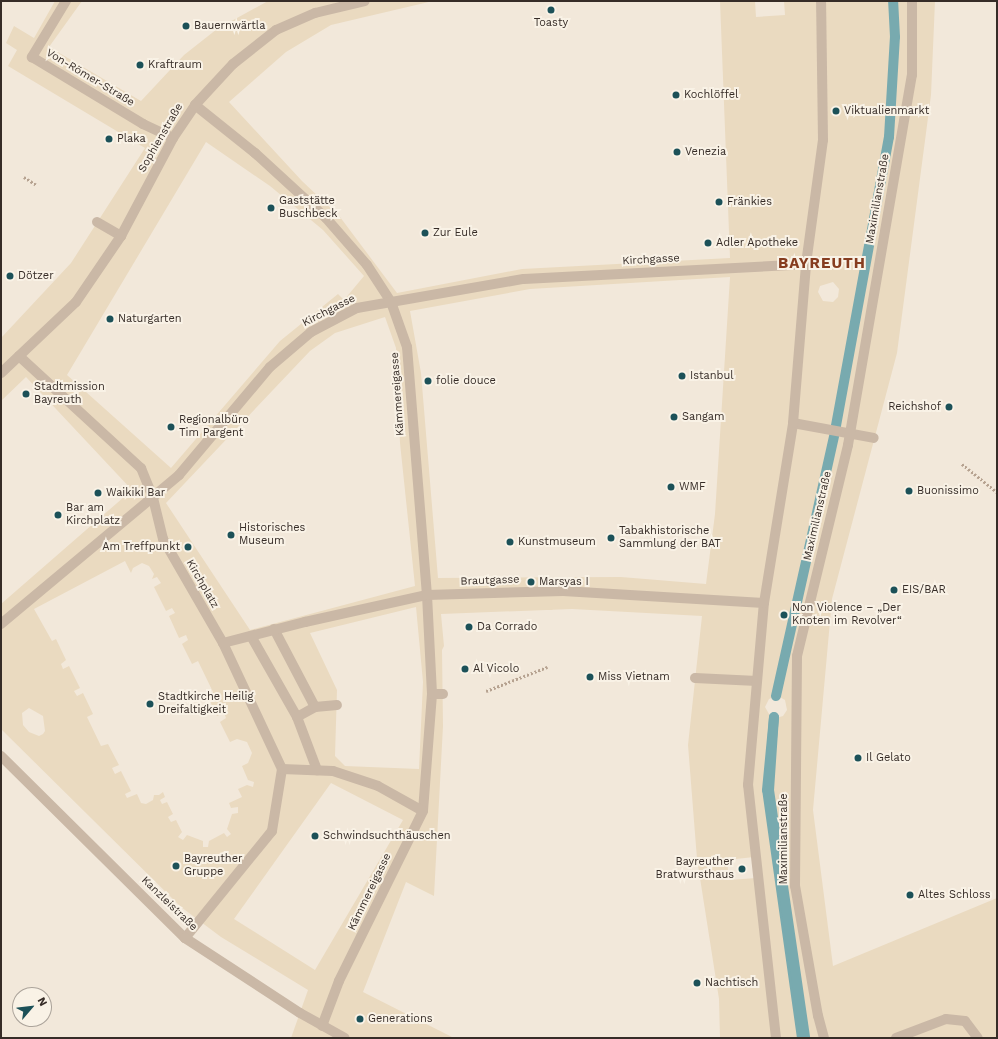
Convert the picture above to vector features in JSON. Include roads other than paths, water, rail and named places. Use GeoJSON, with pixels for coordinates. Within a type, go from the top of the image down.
{"type":"FeatureCollection","features":[{"type":"Feature","properties":{"kind":"street","name":"Von-Römer-Straße"},"geometry":{"type":"LineString","coordinates":[[66,1],[32,57],[143,124],[173,138]]}},
{"type":"Feature","properties":{"kind":"street","name":"Sophienstraße"},"geometry":{"type":"LineString","coordinates":[[1,373],[76,302],[120,236],[173,138],[195,104],[233,64],[276,30],[315,13],[365,1]]}},
{"type":"Feature","properties":{"kind":"street"},"geometry":{"type":"LineString","coordinates":[[776,1038],[748,785],[764,603],[793,423],[806,264],[823,140],[822,1]]}},
{"type":"Feature","properties":{"kind":"street","name":"Maximilianstraße"},"geometry":{"type":"LineString","coordinates":[[824,1038],[818,1016],[795,886],[797,656],[849,434],[912,75],[912,1]]}},
{"type":"Feature","properties":{"kind":"street","name":"Kämmereigasse"},"geometry":{"type":"LineString","coordinates":[[195,104],[249,148],[326,218],[367,265],[391,302],[407,347],[427,595],[432,694],[423,811],[339,981],[322,1026]]}},
{"type":"Feature","properties":{"kind":"street"},"geometry":{"type":"LineString","coordinates":[[97,222],[120,236]]}},
{"type":"Feature","properties":{"kind":"street","name":"Kirchgasse"},"geometry":{"type":"LineString","coordinates":[[153,498],[179,475],[270,367],[311,332],[357,308],[524,279],[806,264]]}},
{"type":"Feature","properties":{"kind":"street"},"geometry":{"type":"LineString","coordinates":[[1,624],[153,498],[141,468],[19,356]]}},
{"type":"Feature","properties":{"kind":"street"},"geometry":{"type":"LineString","coordinates":[[793,423],[874,438]]}},
{"type":"Feature","properties":{"kind":"street","name":"Kirchplatz"},"geometry":{"type":"LineString","coordinates":[[153,498],[163,538],[223,643],[282,769]]}},
{"type":"Feature","properties":{"kind":"street","name":"Brautgasse"},"geometry":{"type":"LineString","coordinates":[[223,643],[274,629],[427,595],[563,591],[764,603]]}},
{"type":"Feature","properties":{"kind":"street"},"geometry":{"type":"LineString","coordinates":[[274,629],[316,707]]}},
{"type":"Feature","properties":{"kind":"street"},"geometry":{"type":"LineString","coordinates":[[251,636],[297,717],[317,770]]}},
{"type":"Feature","properties":{"kind":"street"},"geometry":{"type":"LineString","coordinates":[[695,678],[757,681]]}},
{"type":"Feature","properties":{"kind":"street"},"geometry":{"type":"LineString","coordinates":[[432,694],[443,694]]}},
{"type":"Feature","properties":{"kind":"street"},"geometry":{"type":"LineString","coordinates":[[297,717],[316,707],[337,705]]}},
{"type":"Feature","properties":{"kind":"street","name":"Kanzleistraße"},"geometry":{"type":"LineString","coordinates":[[1,756],[185,938],[300,1013],[345,1038]]}},
{"type":"Feature","properties":{"kind":"street"},"geometry":{"type":"LineString","coordinates":[[185,938],[272,831],[282,769],[333,771],[378,786],[423,811]]}},
{"type":"Feature","properties":{"kind":"street"},"geometry":{"type":"LineString","coordinates":[[896,1038],[946,1019],[965,1021],[978,1038]]}},
{"type":"Feature","properties":{"kind":"waterway"},"geometry":{"type":"LineString","coordinates":[[776,696],[835,431],[889,137],[895,37],[893,1]]}},
{"type":"Feature","properties":{"kind":"waterway"},"geometry":{"type":"LineString","coordinates":[[802,1038],[767,790],[774,717],[769,790],[805,1038]]}},
{"type":"Feature","properties":{"kind":"place","name":"Toasty"},"geometry":{"type":"Point","coordinates":[551,10]}},
{"type":"Feature","properties":{"kind":"place","name":"Bauernwärtla"},"geometry":{"type":"Point","coordinates":[186,26]}},
{"type":"Feature","properties":{"kind":"place","name":"Kraftraum"},"geometry":{"type":"Point","coordinates":[140,65]}},
{"type":"Feature","properties":{"kind":"place","name":"Kochlöffel"},"geometry":{"type":"Point","coordinates":[676,95]}},
{"type":"Feature","properties":{"kind":"place","name":"Viktualienmarkt"},"geometry":{"type":"Point","coordinates":[836,111]}},
{"type":"Feature","properties":{"kind":"place","name":"Plaka"},"geometry":{"type":"Point","coordinates":[109,139]}},
{"type":"Feature","properties":{"kind":"place","name":"Venezia"},"geometry":{"type":"Point","coordinates":[677,152]}},
{"type":"Feature","properties":{"kind":"place","name":"Fränkies"},"geometry":{"type":"Point","coordinates":[719,202]}},
{"type":"Feature","properties":{"kind":"place","name":"Gaststätte Buschbeck"},"geometry":{"type":"Point","coordinates":[271,208]}},
{"type":"Feature","properties":{"kind":"place","name":"Zur Eule"},"geometry":{"type":"Point","coordinates":[425,233]}},
{"type":"Feature","properties":{"kind":"place","name":"Adler Apotheke"},"geometry":{"type":"Point","coordinates":[708,243]}},
{"type":"Feature","properties":{"kind":"place","name":"Dötzer"},"geometry":{"type":"Point","coordinates":[10,276]}},
{"type":"Feature","properties":{"kind":"place","name":"Naturgarten"},"geometry":{"type":"Point","coordinates":[110,319]}},
{"type":"Feature","properties":{"kind":"place","name":"Istanbul"},"geometry":{"type":"Point","coordinates":[682,376]}},
{"type":"Feature","properties":{"kind":"place","name":"folie douce"},"geometry":{"type":"Point","coordinates":[428,381]}},
{"type":"Feature","properties":{"kind":"place","name":"Stadtmission Bayreuth"},"geometry":{"type":"Point","coordinates":[26,394]}},
{"type":"Feature","properties":{"kind":"place","name":"Reichshof"},"geometry":{"type":"Point","coordinates":[949,407]}},
{"type":"Feature","properties":{"kind":"place","name":"Sangam"},"geometry":{"type":"Point","coordinates":[674,417]}},
{"type":"Feature","properties":{"kind":"place","name":"Regionalbüro Tim Pargent"},"geometry":{"type":"Point","coordinates":[171,427]}},
{"type":"Feature","properties":{"kind":"place","name":"WMF"},"geometry":{"type":"Point","coordinates":[671,487]}},
{"type":"Feature","properties":{"kind":"place","name":"Buonissimo"},"geometry":{"type":"Point","coordinates":[909,491]}},
{"type":"Feature","properties":{"kind":"place","name":"Waikiki Bar"},"geometry":{"type":"Point","coordinates":[98,493]}},
{"type":"Feature","properties":{"kind":"place","name":"Bar am Kirchplatz"},"geometry":{"type":"Point","coordinates":[58,515]}},
{"type":"Feature","properties":{"kind":"place","name":"Historisches Museum"},"geometry":{"type":"Point","coordinates":[231,535]}},
{"type":"Feature","properties":{"kind":"place","name":"Tabakhistorische Sammlung der BAT"},"geometry":{"type":"Point","coordinates":[611,538]}},
{"type":"Feature","properties":{"kind":"place","name":"Kunstmuseum"},"geometry":{"type":"Point","coordinates":[510,542]}},
{"type":"Feature","properties":{"kind":"place","name":"Am Treffpunkt"},"geometry":{"type":"Point","coordinates":[188,547]}},
{"type":"Feature","properties":{"kind":"place","name":"Marsyas I"},"geometry":{"type":"Point","coordinates":[531,582]}},
{"type":"Feature","properties":{"kind":"place","name":"EIS/BAR"},"geometry":{"type":"Point","coordinates":[894,590]}},
{"type":"Feature","properties":{"kind":"place","name":"Non Violence – „Der Knoten im Revolver“"},"geometry":{"type":"Point","coordinates":[784,615]}},
{"type":"Feature","properties":{"kind":"place","name":"Da Corrado"},"geometry":{"type":"Point","coordinates":[469,627]}},
{"type":"Feature","properties":{"kind":"place","name":"Al Vicolo"},"geometry":{"type":"Point","coordinates":[465,669]}},
{"type":"Feature","properties":{"kind":"place","name":"Miss Vietnam"},"geometry":{"type":"Point","coordinates":[590,677]}},
{"type":"Feature","properties":{"kind":"place","name":"Stadtkirche Heilig Dreifaltigkeit"},"geometry":{"type":"Point","coordinates":[150,704]}},
{"type":"Feature","properties":{"kind":"place","name":"Il Gelato"},"geometry":{"type":"Point","coordinates":[858,758]}},
{"type":"Feature","properties":{"kind":"place","name":"Schwindsuchthäuschen"},"geometry":{"type":"Point","coordinates":[315,836]}},
{"type":"Feature","properties":{"kind":"place","name":"Bayreuther Gruppe"},"geometry":{"type":"Point","coordinates":[176,866]}},
{"type":"Feature","properties":{"kind":"place","name":"Bayreuther Bratwursthaus"},"geometry":{"type":"Point","coordinates":[742,869]}},
{"type":"Feature","properties":{"kind":"place","name":"Altes Schloss"},"geometry":{"type":"Point","coordinates":[910,895]}},
{"type":"Feature","properties":{"kind":"place","name":"Nachtisch"},"geometry":{"type":"Point","coordinates":[697,983]}},
{"type":"Feature","properties":{"kind":"place","name":"Generations"},"geometry":{"type":"Point","coordinates":[360,1019]}},
{"type":"Feature","properties":{"kind":"district","name":"BAYREUTH"},"geometry":{"type":"Point","coordinates":[822,264]}}]}
